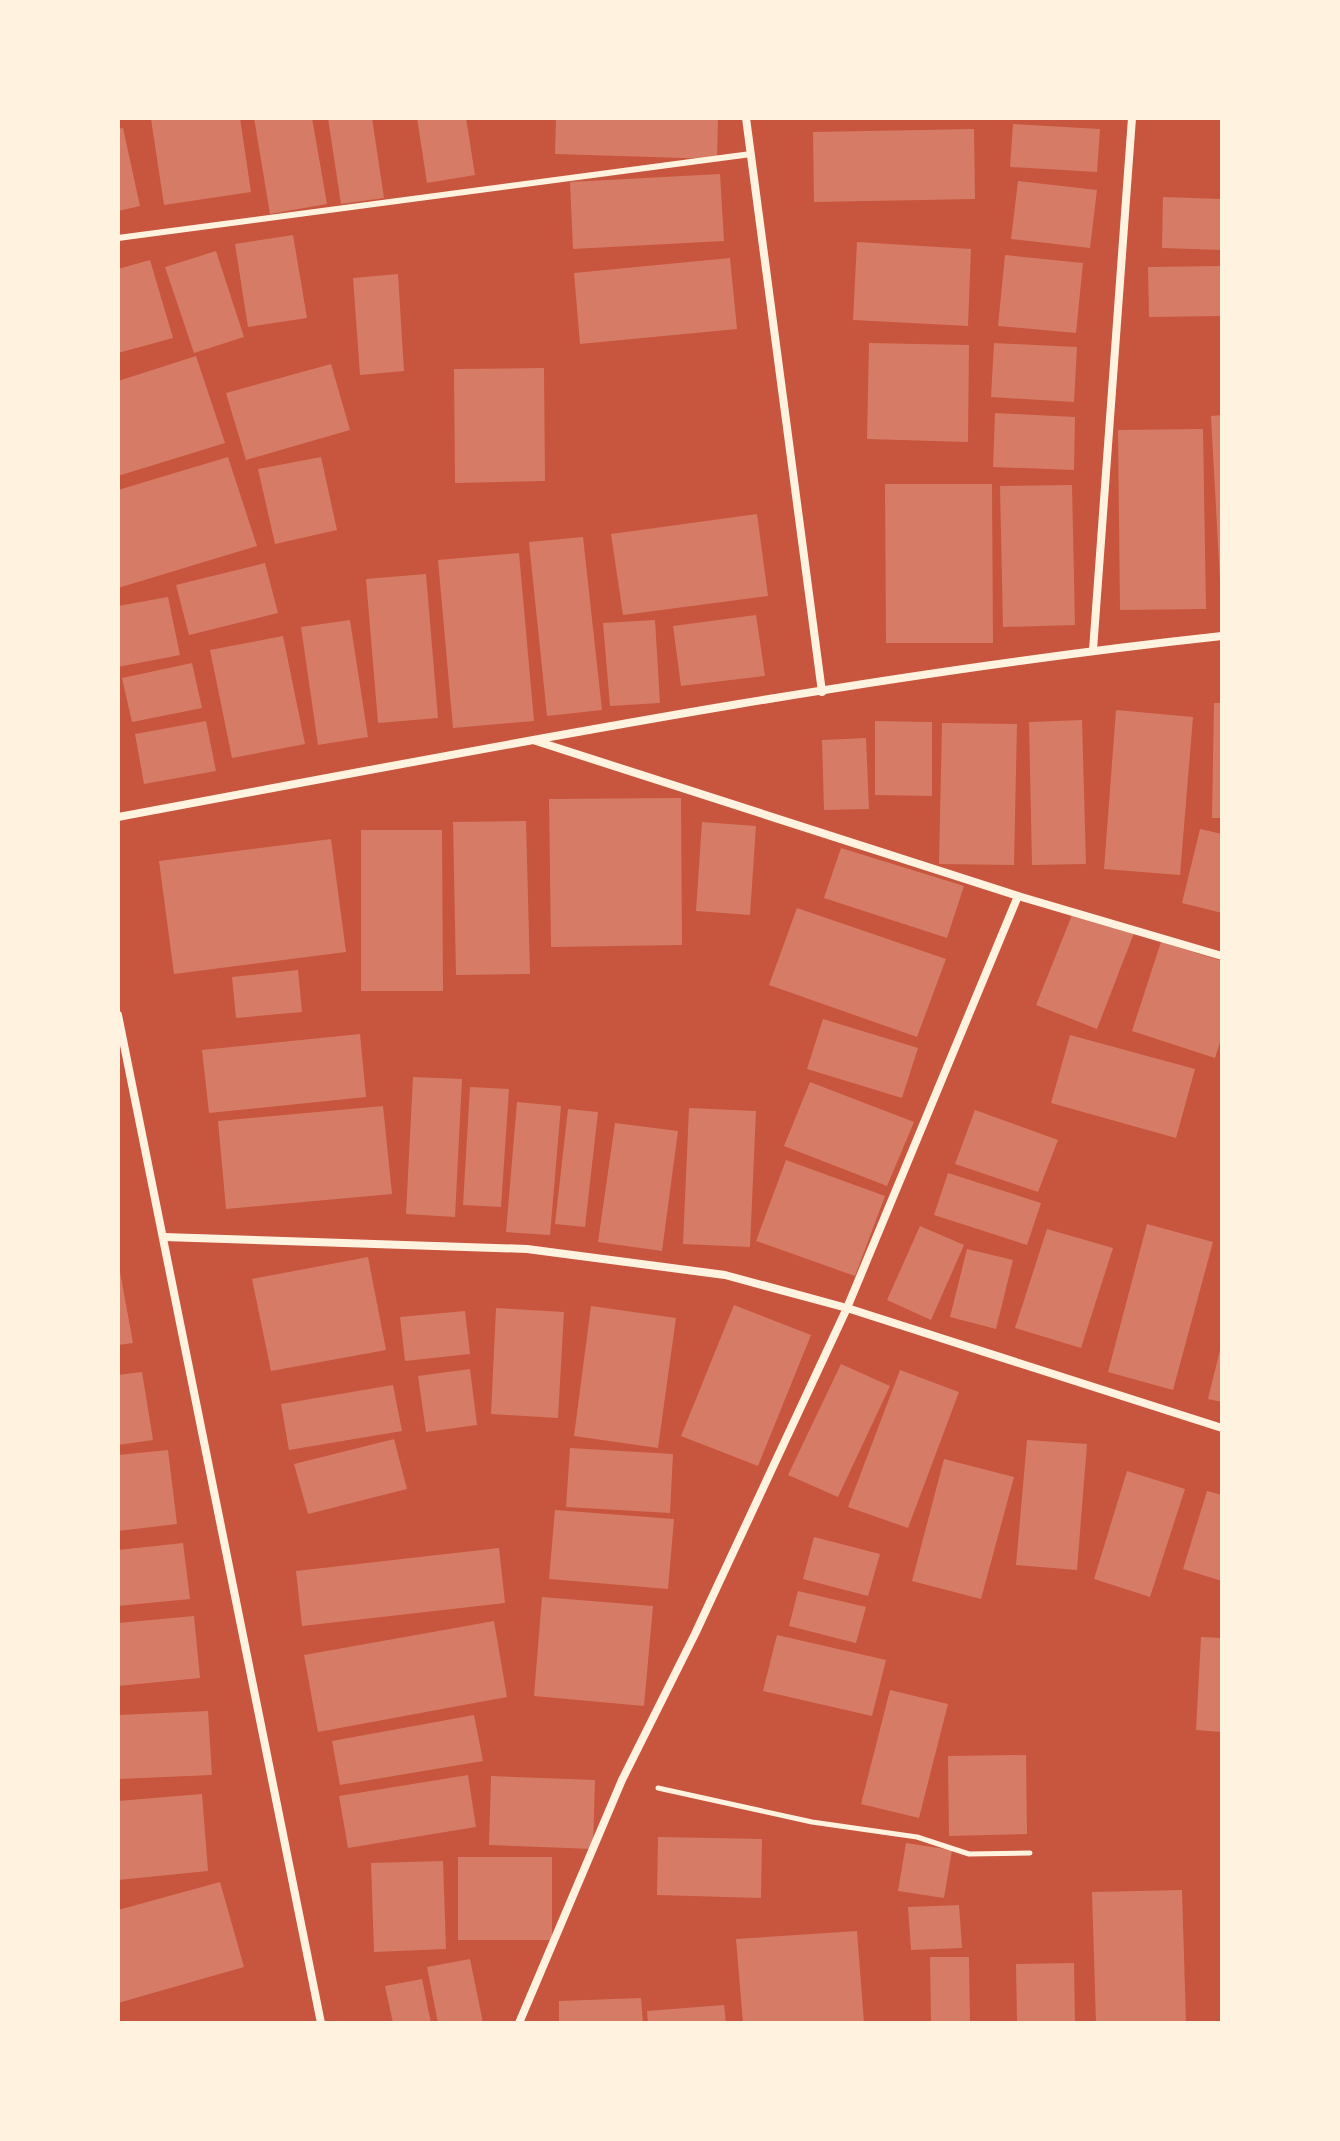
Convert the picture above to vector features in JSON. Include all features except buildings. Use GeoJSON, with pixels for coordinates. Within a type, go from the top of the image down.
{"type":"FeatureCollection","features":[{"type":"Feature","properties":{"kind":"street"},"geometry":{"type":"LineString","coordinates":[[746,118],[822,692]]}},
{"type":"Feature","properties":{"kind":"street"},"geometry":{"type":"LineString","coordinates":[[1093,650],[1132,118]]}},
{"type":"Feature","properties":{"kind":"street"},"geometry":{"type":"LineString","coordinates":[[118,817],[534,740],[822,692],[1093,650],[1222,636]]}},
{"type":"Feature","properties":{"kind":"street"},"geometry":{"type":"LineString","coordinates":[[534,740],[1018,896],[1222,956]]}},
{"type":"Feature","properties":{"kind":"street"},"geometry":{"type":"LineString","coordinates":[[519,2023],[622,1780],[695,1634],[847,1308],[1018,896]]}},
{"type":"Feature","properties":{"kind":"street"},"geometry":{"type":"LineString","coordinates":[[118,1015],[321,2023]]}},
{"type":"Feature","properties":{"kind":"street"},"geometry":{"type":"LineString","coordinates":[[164,1237],[527,1249],[725,1275],[847,1308],[1222,1428]]}},
{"type":"Feature","properties":{"kind":"lane"},"geometry":{"type":"LineString","coordinates":[[118,238],[751,154]]}},
{"type":"Feature","properties":{"kind":"path"},"geometry":{"type":"LineString","coordinates":[[622,1780],[812,1822],[917,1837],[969,1854],[1030,1853]]}}]}
